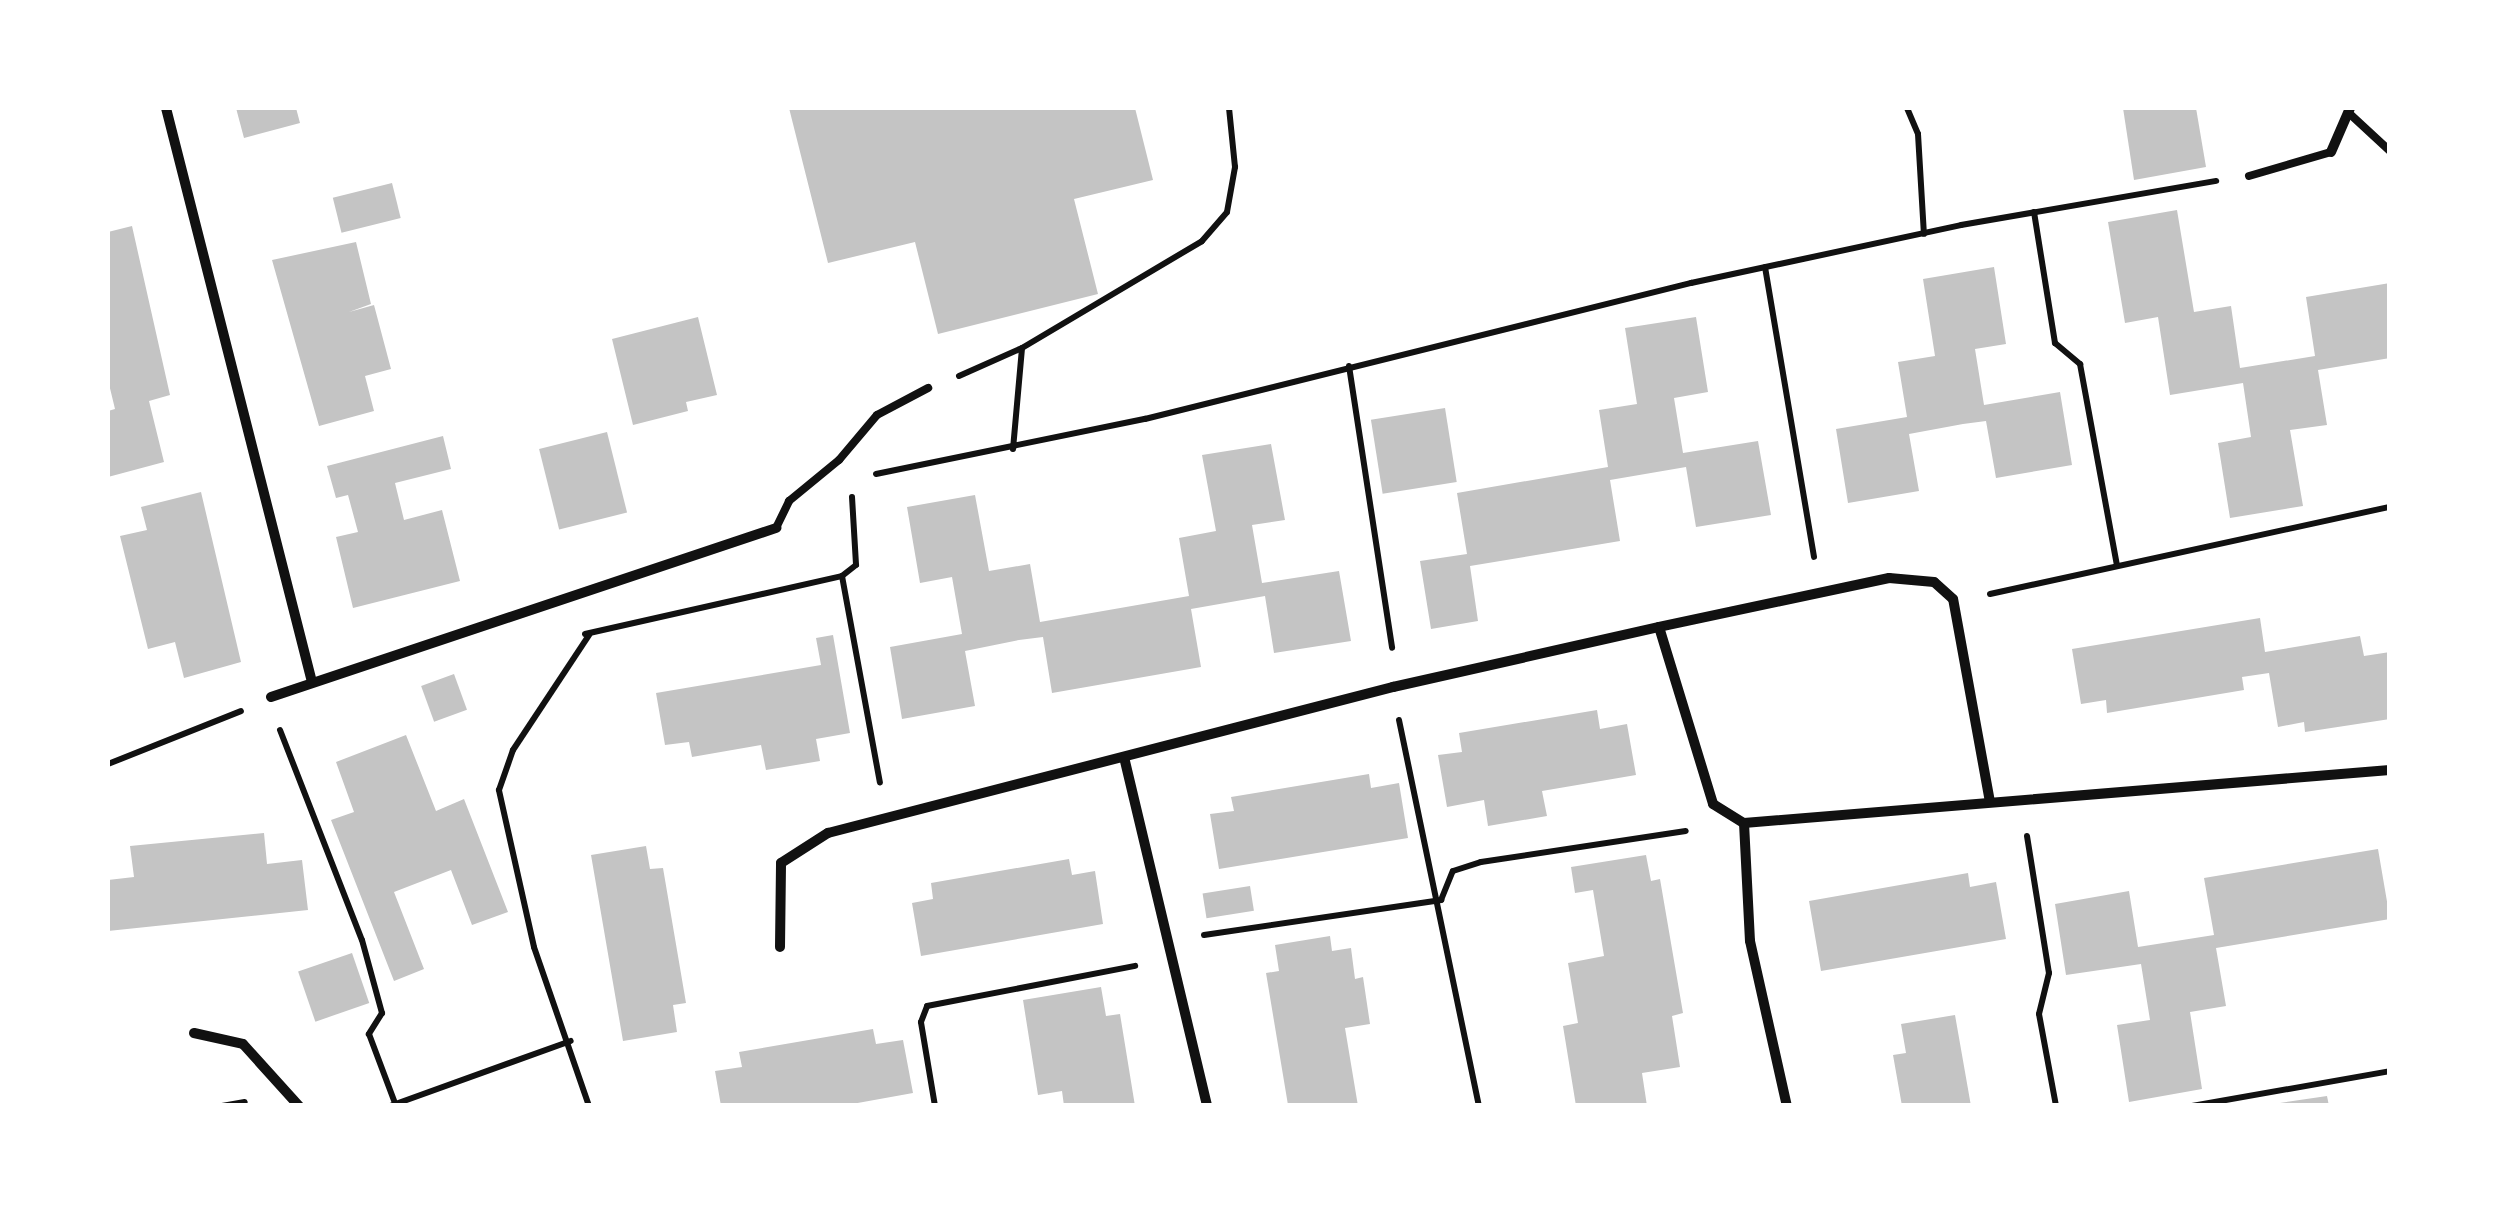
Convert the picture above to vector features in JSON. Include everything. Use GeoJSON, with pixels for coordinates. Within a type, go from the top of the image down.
{"type":"FeatureCollection","features":[{"type":"Feature","properties":{"kind":"street"},"geometry":{"type":"LineString","coordinates":[[166,108],[312,682]]}},
{"type":"Feature","properties":{"kind":"street"},"geometry":{"type":"LineString","coordinates":[[2331,152],[2350,111]]}},
{"type":"Feature","properties":{"kind":"street"},"geometry":{"type":"LineString","coordinates":[[271,697],[776,528]]}},
{"type":"Feature","properties":{"kind":"street"},"geometry":{"type":"LineString","coordinates":[[780,947],[781,863],[828,833],[1392,687],[1820,590],[1914,575],[1953,599],[1990,802]]}},
{"type":"Feature","properties":{"kind":"street"},"geometry":{"type":"LineString","coordinates":[[1659,627],[1712,804],[1744,823],[2390,770]]}},
{"type":"Feature","properties":{"kind":"street"},"geometry":{"type":"LineString","coordinates":[[1124,757],[1208,1106]]}},
{"type":"Feature","properties":{"kind":"street"},"geometry":{"type":"LineString","coordinates":[[1744,823],[1750,941],[1787,1106]]}},
{"type":"Feature","properties":{"kind":"street"},"geometry":{"type":"LineString","coordinates":[[194,1033],[243,1044],[300,1106]]}},
{"type":"Feature","properties":{"kind":"lane"},"geometry":{"type":"LineString","coordinates":[[2350,111],[2390,150]]}},
{"type":"Feature","properties":{"kind":"lane"},"geometry":{"type":"LineString","coordinates":[[2249,176],[2331,152]]}},
{"type":"Feature","properties":{"kind":"lane"},"geometry":{"type":"LineString","coordinates":[[776,528],[789,501],[839,460],[877,415],[928,388]]}},
{"type":"Feature","properties":{"kind":"path"},"geometry":{"type":"LineString","coordinates":[[928,388],[1022,348],[1202,241],[1227,212],[1236,168],[1229,108]]}},
{"type":"Feature","properties":{"kind":"path"},"geometry":{"type":"LineString","coordinates":[[1907,108],[1918,134],[1924,234]]}},
{"type":"Feature","properties":{"kind":"path"},"geometry":{"type":"LineString","coordinates":[[850,482],[1014,449],[1765,267],[2034,212],[2249,176]]}},
{"type":"Feature","properties":{"kind":"path"},"geometry":{"type":"LineString","coordinates":[[2034,212],[2055,343],[2080,364],[2117,565]]}},
{"type":"Feature","properties":{"kind":"path"},"geometry":{"type":"LineString","coordinates":[[1765,267],[1820,590]]}},
{"type":"Feature","properties":{"kind":"path"},"geometry":{"type":"LineString","coordinates":[[1014,449],[1022,348]]}},
{"type":"Feature","properties":{"kind":"path"},"geometry":{"type":"LineString","coordinates":[[1349,366],[1392,687],[1441,900],[1479,1106]]}},
{"type":"Feature","properties":{"kind":"path"},"geometry":{"type":"LineString","coordinates":[[588,1106],[570,1041],[534,947],[499,790],[514,750],[589,635],[842,576],[856,565],[850,482],[839,460]]}},
{"type":"Feature","properties":{"kind":"path"},"geometry":{"type":"LineString","coordinates":[[1953,599],[2390,507]]}},
{"type":"Feature","properties":{"kind":"path"},"geometry":{"type":"LineString","coordinates":[[842,576],[887,819]]}},
{"type":"Feature","properties":{"kind":"path"},"geometry":{"type":"LineString","coordinates":[[108,764],[271,697],[362,940],[382,1014],[369,1034],[393,1104],[570,1041]]}},
{"type":"Feature","properties":{"kind":"path"},"geometry":{"type":"LineString","coordinates":[[2022,799],[2049,973],[2039,1014],[2056,1106]]}},
{"type":"Feature","properties":{"kind":"path"},"geometry":{"type":"LineString","coordinates":[[1441,900],[1453,871],[1694,829],[1724,810]]}},
{"type":"Feature","properties":{"kind":"path"},"geometry":{"type":"LineString","coordinates":[[935,1106],[921,1022],[927,1006],[1138,966],[1168,952],[1184,938],[1441,900]]}},
{"type":"Feature","properties":{"kind":"path"},"geometry":{"type":"LineString","coordinates":[[2192,1106],[2390,1071]]}},
{"type":"Feature","properties":{"kind":"building"},"geometry":{"type":"Polygon","coordinates":[[[236,108],[296,108],[300,123],[244,138],[236,108]]]}},
{"type":"Feature","properties":{"kind":"building"},"geometry":{"type":"Polygon","coordinates":[[[789,108],[1135,108],[1153,180],[1074,199],[1098,294],[938,334],[915,242],[828,263],[789,108]]]}},
{"type":"Feature","properties":{"kind":"building"},"geometry":{"type":"Polygon","coordinates":[[[2123,108],[2196,108],[2206,167],[2134,180],[2123,108]]]}},
{"type":"Feature","properties":{"kind":"building"},"geometry":{"type":"Polygon","coordinates":[[[392,183],[401,218],[342,233],[333,198],[392,183]]]}},
{"type":"Feature","properties":{"kind":"building"},"geometry":{"type":"Polygon","coordinates":[[[2177,210],[2194,312],[2231,306],[2240,368],[2315,356],[2306,297],[2390,283],[2390,358],[2318,370],[2327,425],[2290,430],[2303,506],[2230,518],[2218,443],[2251,437],[2243,383],[2170,395],[2158,317],[2125,323],[2108,222],[2177,210]]]}},
{"type":"Feature","properties":{"kind":"building"},"geometry":{"type":"Polygon","coordinates":[[[132,226],[170,395],[149,401],[164,462],[108,477],[108,411],[115,409],[108,380],[108,232],[132,226]]]}},
{"type":"Feature","properties":{"kind":"building"},"geometry":{"type":"Polygon","coordinates":[[[356,242],[371,304],[349,312],[374,305],[391,369],[365,376],[374,411],[319,426],[272,260],[356,242]]]}},
{"type":"Feature","properties":{"kind":"building"},"geometry":{"type":"Polygon","coordinates":[[[1994,267],[2006,344],[1975,349],[1984,405],[2060,392],[2072,465],[1996,478],[1986,421],[1963,424],[1909,434],[1919,491],[1848,503],[1836,429],[1907,417],[1898,362],[1935,356],[1923,279],[1994,267]]]}},
{"type":"Feature","properties":{"kind":"building"},"geometry":{"type":"Polygon","coordinates":[[[698,317],[717,395],[686,402],[688,411],[633,425],[612,339],[698,317]]]}},
{"type":"Feature","properties":{"kind":"building"},"geometry":{"type":"Polygon","coordinates":[[[1696,317],[1708,392],[1674,398],[1683,453],[1758,441],[1771,515],[1696,527],[1686,467],[1610,480],[1620,541],[1470,566],[1478,621],[1431,629],[1420,561],[1467,554],[1457,493],[1608,467],[1599,410],[1637,404],[1625,328],[1696,317]]]}},
{"type":"Feature","properties":{"kind":"building"},"geometry":{"type":"Polygon","coordinates":[[[1445,408],[1457,482],[1383,494],[1371,420],[1445,408]]]}},
{"type":"Feature","properties":{"kind":"building"},"geometry":{"type":"Polygon","coordinates":[[[607,432],[627,513],[559,529],[539,449],[607,432]]]}},
{"type":"Feature","properties":{"kind":"building"},"geometry":{"type":"Polygon","coordinates":[[[443,436],[451,469],[395,483],[404,520],[442,510],[460,581],[353,608],[336,537],[358,532],[348,495],[336,498],[327,466],[443,436]]]}},
{"type":"Feature","properties":{"kind":"building"},"geometry":{"type":"Polygon","coordinates":[[[1271,444],[1285,520],[1252,525],[1262,583],[1339,571],[1351,641],[1274,653],[1265,596],[1191,609],[1201,667],[1052,693],[1043,637],[1019,640],[965,651],[975,706],[902,719],[890,647],[962,634],[952,577],[920,583],[907,507],[975,495],[989,571],[1030,564],[1040,622],[1189,596],[1179,538],[1216,531],[1202,455],[1271,444]]]}},
{"type":"Feature","properties":{"kind":"building"},"geometry":{"type":"Polygon","coordinates":[[[201,492],[241,662],[184,678],[175,642],[148,649],[120,536],[147,530],[141,507],[201,492]]]}},
{"type":"Feature","properties":{"kind":"building"},"geometry":{"type":"Polygon","coordinates":[[[2260,618],[2265,652],[2360,636],[2364,656],[2390,652],[2390,719],[2305,732],[2304,722],[2278,727],[2269,673],[2242,677],[2244,690],[2107,713],[2106,700],[2081,704],[2072,649],[2260,618]]]}},
{"type":"Feature","properties":{"kind":"building"},"geometry":{"type":"Polygon","coordinates":[[[833,635],[850,733],[816,739],[820,761],[766,770],[761,745],[692,757],[689,742],[665,745],[656,693],[821,665],[816,638],[833,635]]]}},
{"type":"Feature","properties":{"kind":"building"},"geometry":{"type":"Polygon","coordinates":[[[454,674],[467,710],[434,722],[421,686],[454,674]]]}},
{"type":"Feature","properties":{"kind":"building"},"geometry":{"type":"Polygon","coordinates":[[[1597,710],[1600,729],[1627,724],[1636,775],[1542,791],[1547,816],[1488,826],[1484,800],[1447,807],[1438,755],[1462,752],[1459,733],[1597,710]]]}},
{"type":"Feature","properties":{"kind":"building"},"geometry":{"type":"Polygon","coordinates":[[[406,735],[436,811],[464,799],[508,912],[472,925],[451,870],[394,892],[424,969],[394,981],[331,820],[354,812],[336,762],[406,735]]]}},
{"type":"Feature","properties":{"kind":"building"},"geometry":{"type":"Polygon","coordinates":[[[1369,774],[1371,788],[1399,783],[1408,838],[1219,869],[1210,814],[1234,811],[1231,797],[1369,774]]]}},
{"type":"Feature","properties":{"kind":"building"},"geometry":{"type":"Polygon","coordinates":[[[264,833],[267,864],[302,860],[308,910],[108,931],[108,880],[134,877],[130,846],[264,833]]]}},
{"type":"Feature","properties":{"kind":"building"},"geometry":{"type":"Polygon","coordinates":[[[646,846],[650,869],[663,868],[686,1003],[673,1005],[677,1032],[623,1041],[591,855],[646,846]]]}},
{"type":"Feature","properties":{"kind":"building"},"geometry":{"type":"Polygon","coordinates":[[[2378,849],[2390,919],[2216,948],[2226,1006],[2190,1012],[2202,1089],[2129,1102],[2117,1025],[2150,1020],[2141,964],[2066,975],[2055,904],[2129,891],[2138,947],[2214,935],[2204,878],[2378,849]]]}},
{"type":"Feature","properties":{"kind":"building"},"geometry":{"type":"Polygon","coordinates":[[[1646,855],[1651,881],[1660,879],[1683,1013],[1672,1016],[1680,1067],[1642,1073],[1647,1106],[1576,1106],[1563,1026],[1578,1023],[1568,963],[1604,956],[1593,890],[1575,893],[1571,867],[1646,855]]]}},
{"type":"Feature","properties":{"kind":"building"},"geometry":{"type":"Polygon","coordinates":[[[1069,859],[1072,875],[1095,871],[1103,924],[921,956],[912,903],[933,899],[931,883],[1069,859]]]}},
{"type":"Feature","properties":{"kind":"building"},"geometry":{"type":"Polygon","coordinates":[[[1968,873],[1970,887],[1996,882],[2006,939],[1821,971],[1809,901],[1968,873]]]}},
{"type":"Feature","properties":{"kind":"building"},"geometry":{"type":"Polygon","coordinates":[[[1250,886],[1254,911],[1207,918],[1203,894],[1250,886]]]}},
{"type":"Feature","properties":{"kind":"building"},"geometry":{"type":"Polygon","coordinates":[[[1330,936],[1332,951],[1351,948],[1355,979],[1363,977],[1370,1024],[1345,1028],[1358,1106],[1288,1105],[1266,973],[1279,971],[1275,945],[1330,936]]]}},
{"type":"Feature","properties":{"kind":"building"},"geometry":{"type":"Polygon","coordinates":[[[352,953],[369,1003],[315,1022],[298,972],[352,953]]]}},
{"type":"Feature","properties":{"kind":"building"},"geometry":{"type":"Polygon","coordinates":[[[1101,987],[1106,1016],[1120,1014],[1135,1106],[1064,1106],[1062,1091],[1038,1095],[1023,1000],[1101,987]]]}},
{"type":"Feature","properties":{"kind":"building"},"geometry":{"type":"Polygon","coordinates":[[[1955,1015],[1971,1106],[1902,1106],[1893,1055],[1906,1053],[1901,1024],[1955,1015]]]}},
{"type":"Feature","properties":{"kind":"building"},"geometry":{"type":"Polygon","coordinates":[[[873,1029],[876,1044],[903,1040],[913,1093],[841,1106],[721,1106],[715,1071],[742,1067],[739,1052],[873,1029]]]}},
{"type":"Feature","properties":{"kind":"building"},"geometry":{"type":"Polygon","coordinates":[[[2327,1096],[2329,1106],[2280,1103],[2327,1096]]]}}]}
